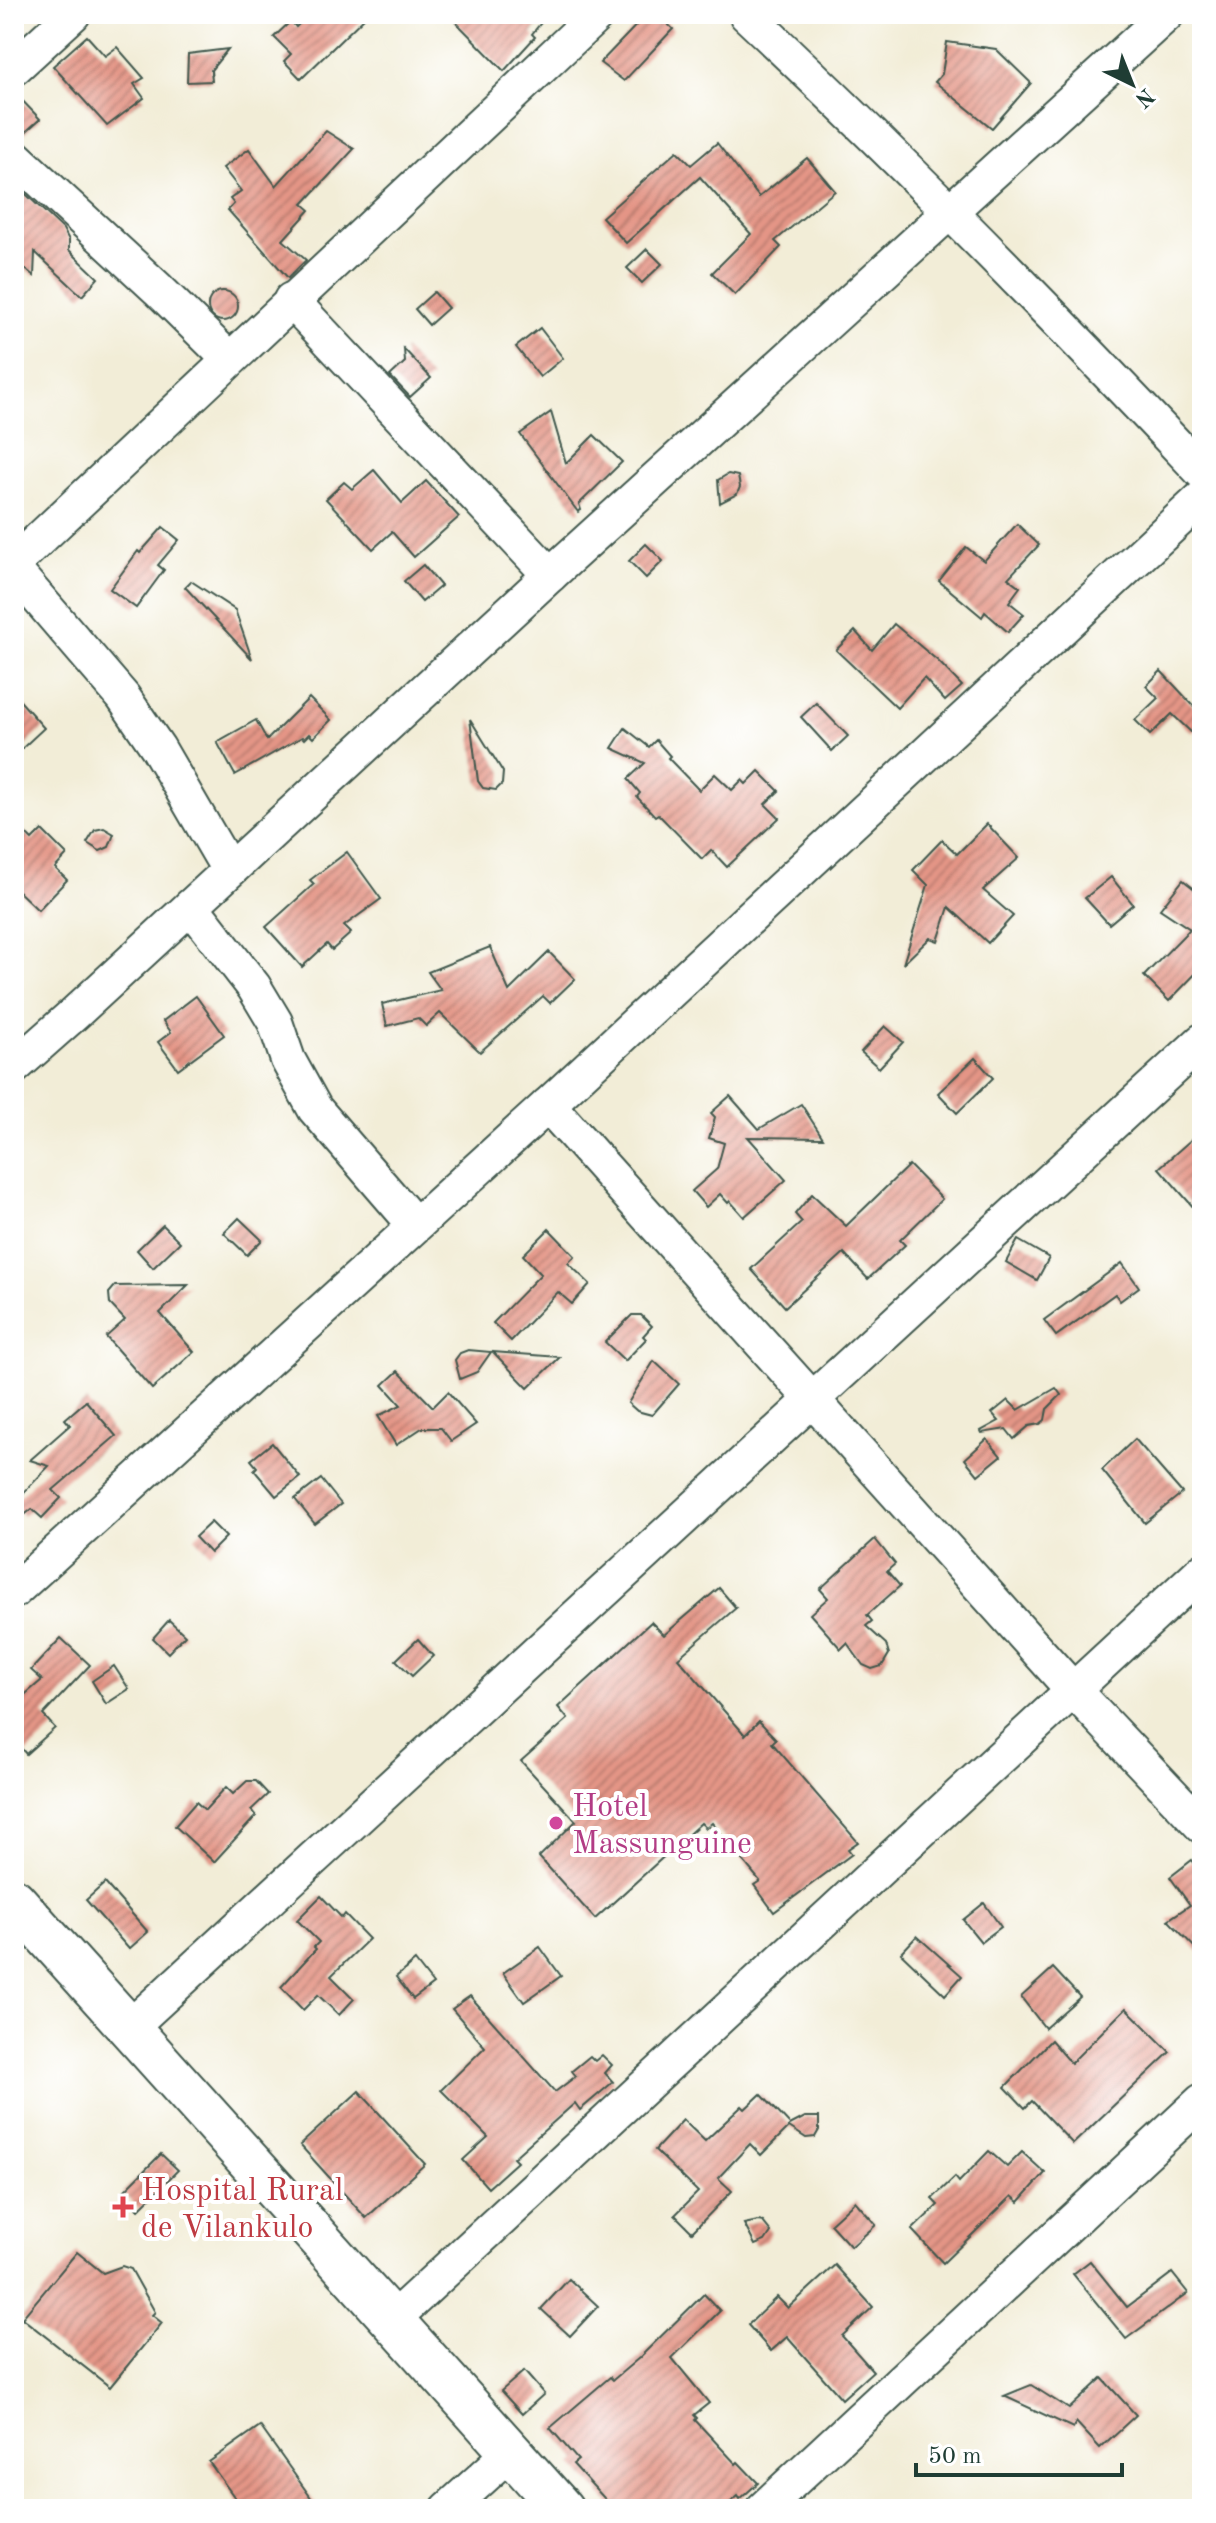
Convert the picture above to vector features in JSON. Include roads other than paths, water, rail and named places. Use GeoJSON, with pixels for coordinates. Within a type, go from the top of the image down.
{"type":"FeatureCollection","features":[{"type":"Feature","properties":{"kind":"main road"},"geometry":{"type":"LineString","coordinates":[[14,1900],[562,2509]]}},
{"type":"Feature","properties":{"kind":"street"},"geometry":{"type":"LineString","coordinates":[[14,68],[73,14]]}},
{"type":"Feature","properties":{"kind":"street"},"geometry":{"type":"LineString","coordinates":[[14,563],[598,14]]}},
{"type":"Feature","properties":{"kind":"street"},"geometry":{"type":"LineString","coordinates":[[746,14],[827,90],[1099,362],[1202,472]]}},
{"type":"Feature","properties":{"kind":"street"},"geometry":{"type":"LineString","coordinates":[[14,1067],[1167,14]]}},
{"type":"Feature","properties":{"kind":"street"},"geometry":{"type":"LineString","coordinates":[[14,156],[229,359]]}},
{"type":"Feature","properties":{"kind":"street"},"geometry":{"type":"LineString","coordinates":[[291,300],[550,575]]}},
{"type":"Feature","properties":{"kind":"street"},"geometry":{"type":"LineString","coordinates":[[14,1591],[548,1105],[1202,498]]}},
{"type":"Feature","properties":{"kind":"street"},"geometry":{"type":"LineString","coordinates":[[14,570],[123,697],[158,748],[229,870]]}},
{"type":"Feature","properties":{"kind":"street"},"geometry":{"type":"LineString","coordinates":[[191,906],[254,987],[275,1022],[288,1060],[315,1109],[415,1225]]}},
{"type":"Feature","properties":{"kind":"street"},"geometry":{"type":"LineString","coordinates":[[129,2028],[1202,1041]]}},
{"type":"Feature","properties":{"kind":"street"},"geometry":{"type":"LineString","coordinates":[[548,1105],[1073,1690],[1202,1826]]}},
{"type":"Feature","properties":{"kind":"street"},"geometry":{"type":"LineString","coordinates":[[392,2320],[1202,1571]]}},
{"type":"Feature","properties":{"kind":"street"},"geometry":{"type":"LineString","coordinates":[[763,2509],[1202,2101]]}},
{"type":"Feature","properties":{"kind":"street"},"geometry":{"type":"LineString","coordinates":[[448,2509],[511,2452]]}},
{"type":"Feature","properties":{"kind":"place","name":"Hotel Massunguine"},"geometry":{"type":"Point","coordinates":[556,1823]}},
{"type":"Feature","properties":{"kind":"place","name":"Hospital Rural de Vilankulo"},"geometry":{"type":"Point","coordinates":[123,2207]}}]}
